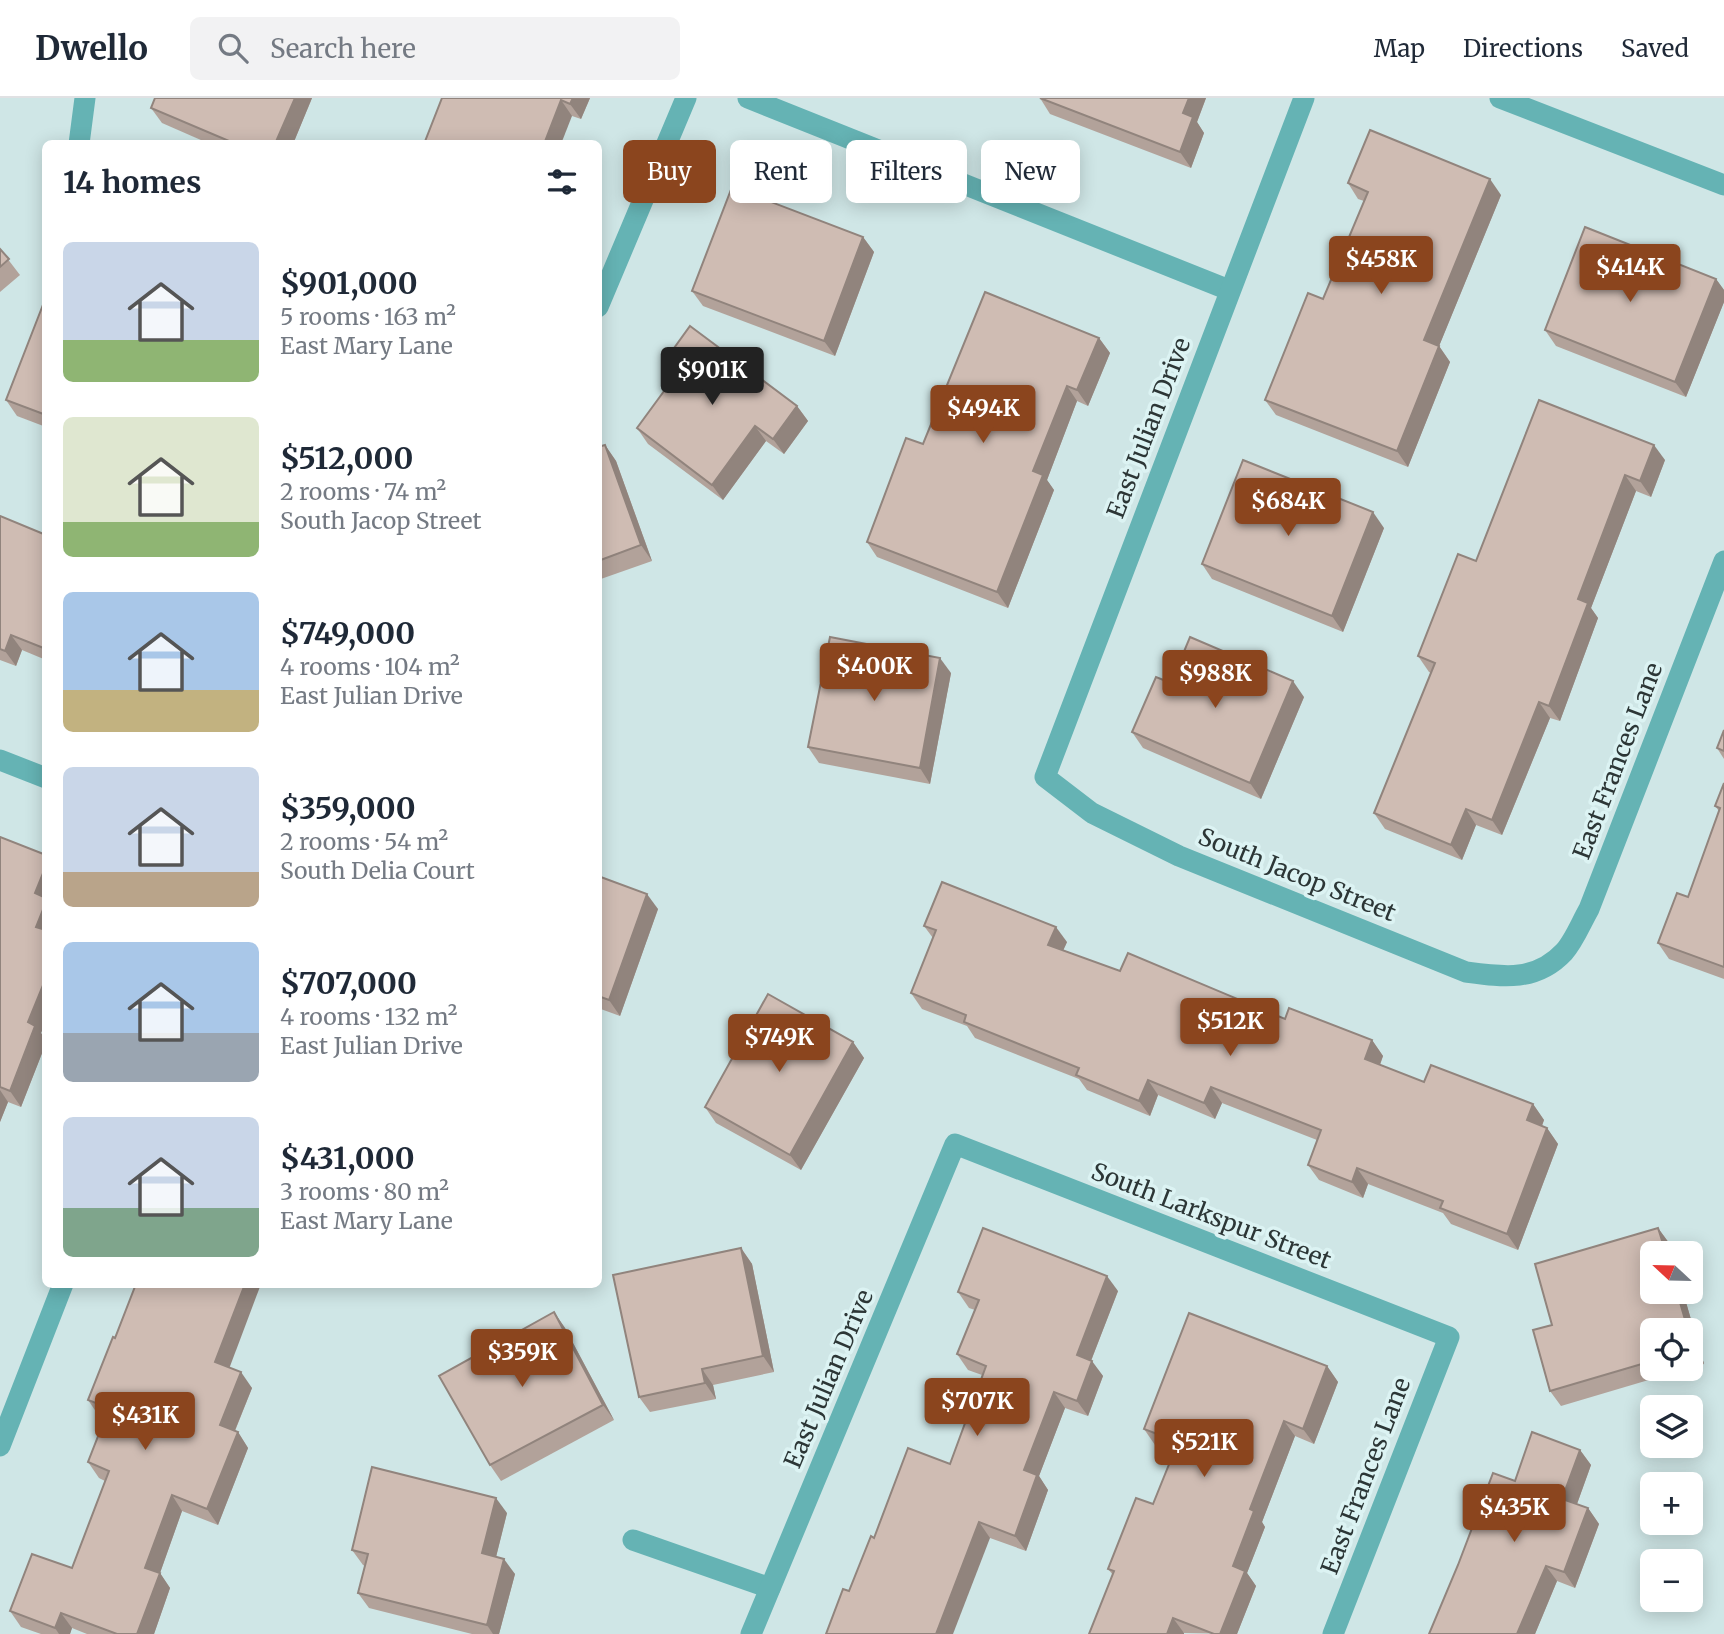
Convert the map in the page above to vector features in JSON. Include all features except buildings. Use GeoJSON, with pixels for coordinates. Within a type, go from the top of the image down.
{"type":"FeatureCollection","features":[{"type":"Feature","properties":{"kind":"street"},"geometry":{"type":"LineString","coordinates":[[80,140],[85,98]]}},
{"type":"Feature","properties":{"kind":"street"},"geometry":{"type":"LineString","coordinates":[[602,298],[686,98]]}},
{"type":"Feature","properties":{"kind":"street"},"geometry":{"type":"LineString","coordinates":[[748,98],[1229,290]]}},
{"type":"Feature","properties":{"kind":"street","name":"East Julian Drive"},"geometry":{"type":"LineString","coordinates":[[1045,777],[1304,98]]}},
{"type":"Feature","properties":{"kind":"street"},"geometry":{"type":"LineString","coordinates":[[1500,98],[1724,185]]}},
{"type":"Feature","properties":{"kind":"street","name":"East Frances Lane"},"geometry":{"type":"LineString","coordinates":[[1545,969],[1565,951],[1589,909],[1724,561]]}},
{"type":"Feature","properties":{"kind":"street"},"geometry":{"type":"LineString","coordinates":[[0,760],[42,776]]}},
{"type":"Feature","properties":{"kind":"street","name":"South Jacop Street"},"geometry":{"type":"LineString","coordinates":[[1045,777],[1091,813],[1179,856],[1466,972],[1507,978],[1545,969]]}},
{"type":"Feature","properties":{"kind":"street","name":"East Julian Drive"},"geometry":{"type":"LineString","coordinates":[[751,1634],[955,1143]]}},
{"type":"Feature","properties":{"kind":"street","name":"South Larkspur Street"},"geometry":{"type":"LineString","coordinates":[[955,1143],[1448,1337]]}},
{"type":"Feature","properties":{"kind":"street"},"geometry":{"type":"LineString","coordinates":[[0,1446],[61,1288]]}},
{"type":"Feature","properties":{"kind":"street","name":"East Frances Lane"},"geometry":{"type":"LineString","coordinates":[[1333,1634],[1448,1337]]}},
{"type":"Feature","properties":{"kind":"street"},"geometry":{"type":"LineString","coordinates":[[633,1540],[770,1588]]}}]}
